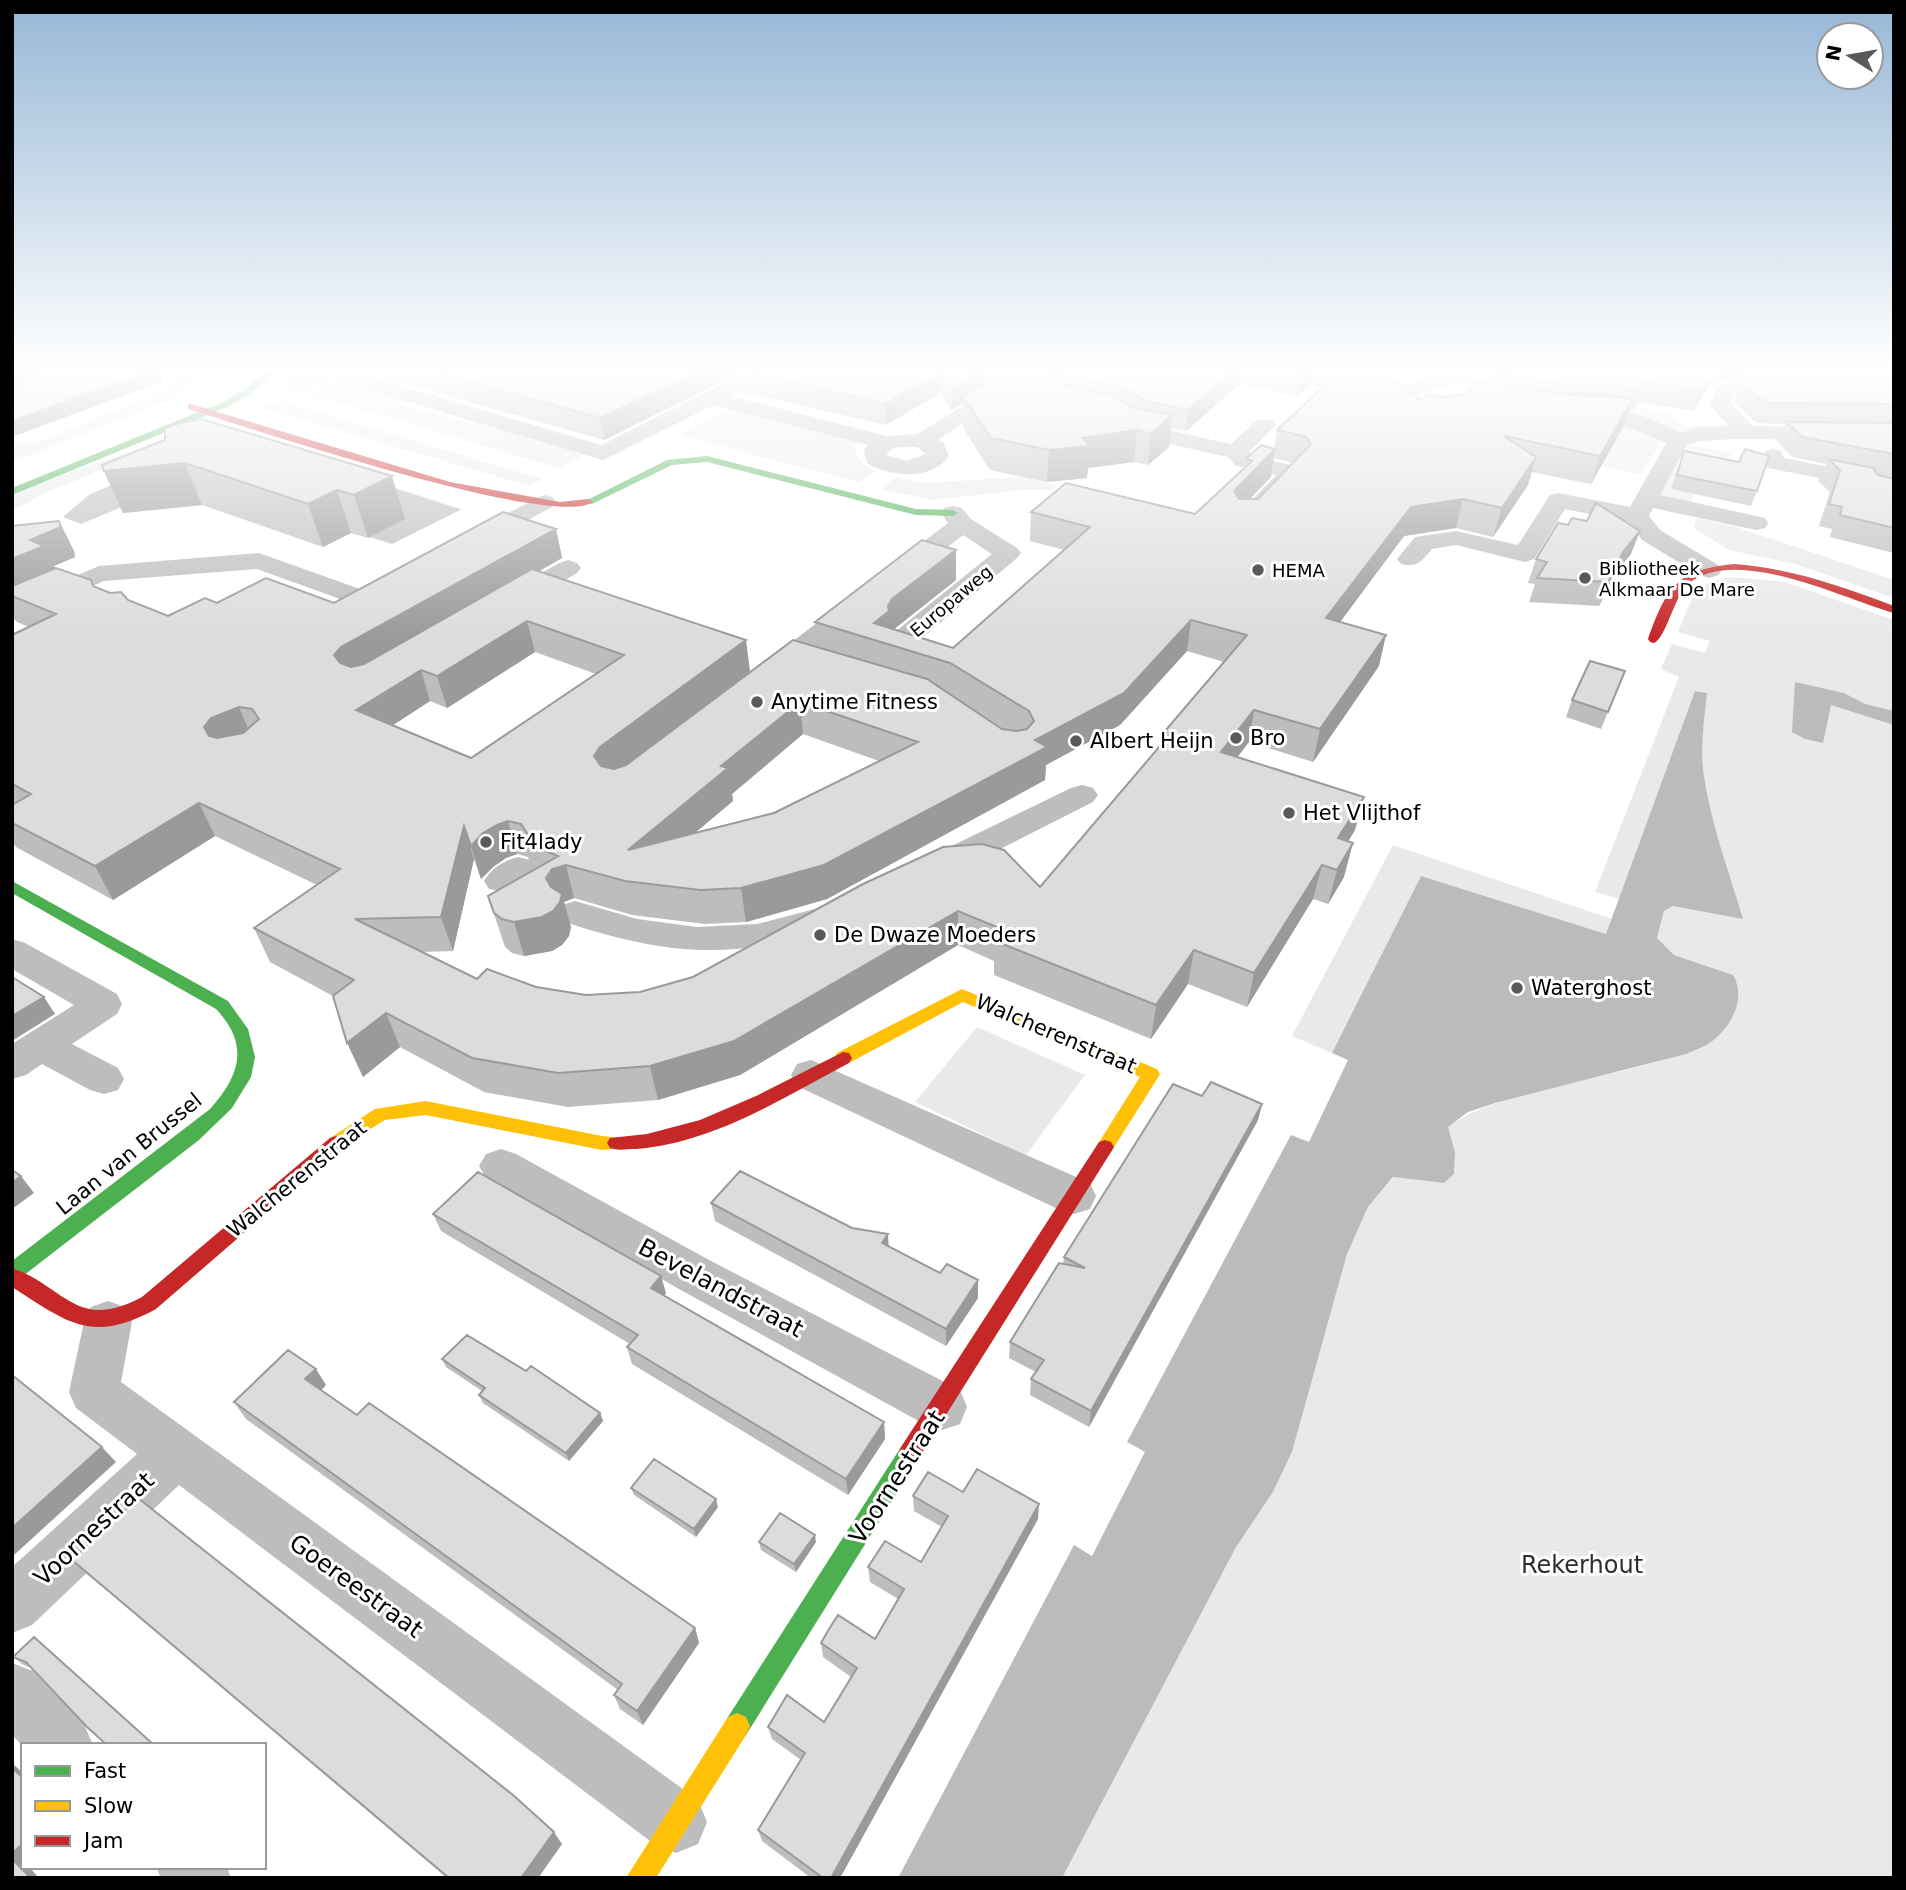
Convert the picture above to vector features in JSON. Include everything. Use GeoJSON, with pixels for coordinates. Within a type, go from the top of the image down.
{"type":"FeatureCollection","features":[{"type":"Feature","properties":{"kind":"street"},"geometry":{"type":"LineString","coordinates":[[12,478],[57,460]]}},
{"type":"Feature","properties":{"kind":"street"},"geometry":{"type":"LineString","coordinates":[[12,492],[90,460]]}},
{"type":"Feature","properties":{"kind":"street"},"geometry":{"type":"LineString","coordinates":[[368,460],[448,485],[566,506],[589,502],[662,466],[683,460]]}},
{"type":"Feature","properties":{"kind":"street"},"geometry":{"type":"LineString","coordinates":[[421,460],[469,474],[544,502]]}},
{"type":"Feature","properties":{"kind":"street"},"geometry":{"type":"LineString","coordinates":[[712,460],[909,510],[957,518],[946,570],[769,657],[746,691]]}},
{"type":"Feature","properties":{"kind":"street"},"geometry":{"type":"LineString","coordinates":[[879,460],[887,465],[907,467],[927,464],[932,460]]}},
{"type":"Feature","properties":{"kind":"street"},"geometry":{"type":"LineString","coordinates":[[1243,460],[1292,472],[1244,520]]}},
{"type":"Feature","properties":{"kind":"street"},"geometry":{"type":"LineString","coordinates":[[1667,460],[1641,508],[1651,535],[1709,570]]}},
{"type":"Feature","properties":{"kind":"street"},"geometry":{"type":"LineString","coordinates":[[1777,460],[1877,483],[1876,489],[1894,493]]}},
{"type":"Feature","properties":{"kind":"street"},"geometry":{"type":"LineString","coordinates":[[1410,559],[1424,542],[1457,538],[1525,554],[1563,492],[1641,508],[1756,523]]}},
{"type":"Feature","properties":{"kind":"street"},"geometry":{"type":"LineString","coordinates":[[458,548],[544,502]]}},
{"type":"Feature","properties":{"kind":"street","name":"Europaweg"},"geometry":{"type":"LineString","coordinates":[[905,638],[946,570],[1008,553],[957,518]]}},
{"type":"Feature","properties":{"kind":"street"},"geometry":{"type":"LineString","coordinates":[[12,613],[99,574],[259,561],[362,599],[410,574]]}},
{"type":"Feature","properties":{"kind":"street"},"geometry":{"type":"LineString","coordinates":[[492,612],[568,568]]}},
{"type":"Feature","properties":{"kind":"street"},"geometry":{"type":"LineString","coordinates":[[1654,639],[1684,583],[1689,577],[1709,570],[1735,568],[1770,571],[1825,586],[1894,610]]}},
{"type":"Feature","properties":{"kind":"street"},"geometry":{"type":"LineString","coordinates":[[539,585],[578,598]]}},
{"type":"Feature","properties":{"kind":"street"},"geometry":{"type":"LineString","coordinates":[[769,657],[821,667]]}},
{"type":"Feature","properties":{"kind":"street"},"geometry":{"type":"LineString","coordinates":[[909,881],[1082,795]]}},
{"type":"Feature","properties":{"kind":"street","name":"Laan van Brussel"},"geometry":{"type":"LineString","coordinates":[[12,1274],[184,1141],[218,1110],[236,1087],[246,1064],[247,1050],[242,1028],[222,1005],[15,891]]}},
{"type":"Feature","properties":{"kind":"street"},"geometry":{"type":"LineString","coordinates":[[575,913],[624,931],[685,940],[750,938],[791,930],[849,909]]}},
{"type":"Feature","properties":{"kind":"street"},"geometry":{"type":"LineString","coordinates":[[12,952],[103,1004],[27,1054]]}},
{"type":"Feature","properties":{"kind":"street","name":"Walcherenstraat"},"geometry":{"type":"LineString","coordinates":[[108,1322],[124,1318],[149,1303],[337,1142],[381,1114],[426,1108],[602,1143],[645,1142],[710,1126],[962,995],[1151,1074]]}},
{"type":"Feature","properties":{"kind":"street"},"geometry":{"type":"LineString","coordinates":[[27,1054],[104,1079]]}},
{"type":"Feature","properties":{"kind":"street","name":"Voornestraat"},"geometry":{"type":"LineString","coordinates":[[640,1878],[942,1407],[1151,1074]]}},
{"type":"Feature","properties":{"kind":"street"},"geometry":{"type":"LineString","coordinates":[[811,1075],[1074,1196]]}},
{"type":"Feature","properties":{"kind":"street","name":"Bevelandstraat"},"geometry":{"type":"LineString","coordinates":[[501,1166],[695,1275],[942,1407]]}},
{"type":"Feature","properties":{"kind":"street"},"geometry":{"type":"LineString","coordinates":[[12,1274],[82,1317],[108,1322]]}},
{"type":"Feature","properties":{"kind":"street","name":"Goereestraat"},"geometry":{"type":"LineString","coordinates":[[108,1322],[94,1392],[676,1822]]}},
{"type":"Feature","properties":{"kind":"street","name":"Voornestraat"},"geometry":{"type":"LineString","coordinates":[[12,1605],[176,1452]]}},
{"type":"Feature","properties":{"kind":"street"},"geometry":{"type":"LineString","coordinates":[[12,1692],[61,1743]]}},
{"type":"Feature","properties":{"kind":"green space"},"geometry":{"type":"Polygon","coordinates":[[[105,460],[125,460],[41,495],[12,511],[12,494],[105,460]]]}},
{"type":"Feature","properties":{"kind":"green space"},"geometry":{"type":"Polygon","coordinates":[[[441,460],[479,460],[542,479],[530,486],[441,460]]]}},
{"type":"Feature","properties":{"kind":"green space"},"geometry":{"type":"Polygon","coordinates":[[[533,460],[574,460],[559,468],[533,460]]]}},
{"type":"Feature","properties":{"kind":"green space"},"geometry":{"type":"Polygon","coordinates":[[[776,460],[861,460],[876,471],[859,482],[776,460]]]}},
{"type":"Feature","properties":{"kind":"green space"},"geometry":{"type":"Polygon","coordinates":[[[1604,460],[1650,460],[1641,474],[1601,466],[1604,460]]]}},
{"type":"Feature","properties":{"kind":"green space"},"geometry":{"type":"Polygon","coordinates":[[[1680,460],[1729,460],[1726,468],[1707,464],[1691,503],[1657,497],[1680,460]]]}},
{"type":"Feature","properties":{"kind":"green space"},"geometry":{"type":"Polygon","coordinates":[[[896,477],[924,483],[1022,477],[1057,485],[1051,490],[1022,490],[932,500],[881,489],[896,477]]]}},
{"type":"Feature","properties":{"kind":"green space"},"geometry":{"type":"Polygon","coordinates":[[[1696,518],[1736,527],[1894,580],[1894,598],[1795,564],[1729,550],[1694,528],[1696,518]]]}},
{"type":"Feature","properties":{"kind":"green space","name":"Rekerhout"},"geometry":{"type":"Polygon","coordinates":[[[1731,577],[1785,582],[1894,620],[1894,1878],[1062,1878],[1235,1549],[1273,1492],[1292,1452],[1347,1254],[1368,1207],[1394,1177],[1444,1183],[1454,1174],[1455,1152],[1448,1127],[1475,1111],[1519,1096],[1656,1062],[1710,1043],[1733,975],[1674,955],[1657,939],[1664,911],[1674,906],[1742,918],[1715,830],[1704,775],[1702,745],[1706,693],[1695,691],[1619,899],[1595,892],[1679,677],[1661,669],[1672,644],[1705,653],[1710,641],[1678,632],[1695,594],[1708,584],[1731,577]]]}},
{"type":"Feature","properties":{"kind":"green space"},"geometry":{"type":"Polygon","coordinates":[[[1393,845],[1612,919],[1606,934],[1421,876],[1332,1053],[1292,1036],[1393,845]]]}},
{"type":"Feature","properties":{"kind":"green space"},"geometry":{"type":"Polygon","coordinates":[[[977,1027],[1085,1075],[1026,1155],[915,1102],[977,1027]]]}},
{"type":"Feature","properties":{"kind":"shaded area"},"geometry":{"type":"Polygon","coordinates":[[[172,460],[308,460],[460,510],[392,544],[188,479],[81,524],[63,517],[90,494],[172,460]]]}},
{"type":"Feature","properties":{"kind":"shaded area"},"geometry":{"type":"Polygon","coordinates":[[[1795,682],[1844,693],[1865,704],[1894,711],[1894,725],[1831,705],[1823,743],[1805,739],[1792,732],[1795,682]]]}},
{"type":"Feature","properties":{"kind":"shaded area"},"geometry":{"type":"Polygon","coordinates":[[[1695,691],[1707,693],[1702,745],[1704,776],[1716,830],[1743,919],[1673,906],[1664,911],[1657,938],[1674,955],[1733,975],[1737,984],[1737,1003],[1725,1029],[1711,1042],[1686,1054],[1468,1112],[1448,1127],[1455,1152],[1454,1174],[1444,1183],[1393,1177],[1368,1207],[1347,1254],[1292,1452],[1273,1492],[1235,1549],[1062,1878],[898,1878],[1074,1545],[1092,1556],[1145,1452],[1127,1442],[1291,1135],[1309,1142],[1348,1060],[1332,1053],[1421,876],[1606,934],[1695,691]]]}},
{"type":"Feature","properties":{"kind":"building"},"geometry":{"type":"Polygon","coordinates":[[[114,460],[339,460],[392,476],[354,495],[337,490],[308,504],[185,463],[104,471],[102,465],[114,460]]]}},
{"type":"Feature","properties":{"kind":"building"},"geometry":{"type":"Polygon","coordinates":[[[1250,460],[1264,460],[1234,491],[1239,499],[1258,499],[1295,460],[1534,460],[1502,508],[1463,499],[1411,507],[1326,618],[1386,635],[1320,729],[1254,710],[1221,752],[1364,797],[1338,838],[1353,843],[1337,870],[1322,865],[1254,973],[1194,950],[1156,1005],[995,941],[1004,930],[958,911],[734,1041],[650,1066],[558,1073],[472,1058],[386,1013],[347,1043],[333,996],[354,980],[254,928],[340,869],[199,803],[95,866],[12,823],[12,805],[31,794],[12,784],[12,635],[56,614],[12,596],[12,586],[56,568],[91,580],[93,586],[110,593],[121,592],[128,600],[168,616],[205,598],[217,603],[266,578],[334,603],[503,512],[556,529],[341,647],[334,655],[340,663],[351,667],[364,664],[532,569],[746,640],[600,747],[594,756],[601,766],[614,769],[626,765],[793,640],[927,679],[1002,729],[1027,729],[1034,721],[1029,711],[950,663],[815,622],[922,540],[956,550],[892,599],[888,606],[889,611],[874,623],[953,648],[1090,527],[1031,512],[1066,483],[1195,514],[1252,461],[1250,460]],[[1191,620],[1124,693],[1035,740],[1047,747],[824,865],[741,888],[700,890],[625,881],[566,865],[552,869],[546,878],[551,887],[562,894],[553,911],[542,917],[514,922],[502,919],[494,913],[488,896],[558,856],[524,841],[528,835],[521,824],[508,821],[497,825],[483,833],[471,846],[464,826],[441,917],[355,919],[477,979],[487,969],[536,987],[586,995],[640,992],[693,977],[863,884],[943,847],[982,844],[1004,850],[1040,887],[1171,733],[1165,731],[1247,635],[1191,620]],[[527,621],[437,676],[421,670],[356,710],[471,758],[624,655],[527,621]],[[800,702],[721,766],[728,768],[628,850],[774,813],[918,742],[800,702]],[[239,707],[211,718],[204,727],[209,736],[217,738],[243,733],[259,719],[252,709],[239,707]]]}},
{"type":"Feature","properties":{"kind":"building"},"geometry":{"type":"Polygon","coordinates":[[[1681,460],[1768,460],[1757,491],[1677,475],[1681,460]]]}},
{"type":"Feature","properties":{"kind":"building"},"geometry":{"type":"Polygon","coordinates":[[[1829,460],[1873,468],[1878,475],[1894,479],[1894,528],[1840,515],[1842,507],[1829,504],[1840,470],[1829,460]]]}},
{"type":"Feature","properties":{"kind":"building"},"geometry":{"type":"Polygon","coordinates":[[[1596,503],[1640,531],[1623,552],[1608,582],[1537,578],[1547,562],[1536,559],[1558,523],[1568,525],[1572,518],[1587,521],[1596,503]]]}},
{"type":"Feature","properties":{"kind":"building"},"geometry":{"type":"Polygon","coordinates":[[[59,521],[61,527],[30,540],[44,546],[12,559],[12,526],[59,521]]]}},
{"type":"Feature","properties":{"kind":"building"},"geometry":{"type":"Polygon","coordinates":[[[1590,661],[1625,671],[1608,712],[1572,700],[1590,661]]]}},
{"type":"Feature","properties":{"kind":"building"},"geometry":{"type":"Polygon","coordinates":[[[12,977],[44,997],[12,1016],[12,977]]]}},
{"type":"Feature","properties":{"kind":"building"},"geometry":{"type":"Polygon","coordinates":[[[1211,1082],[1262,1104],[1091,1411],[1031,1379],[1044,1360],[1010,1342],[1059,1263],[1085,1268],[1064,1257],[1173,1084],[1202,1096],[1211,1082]]]}},
{"type":"Feature","properties":{"kind":"building"},"geometry":{"type":"Polygon","coordinates":[[[12,1170],[21,1176],[12,1183],[12,1170]]]}},
{"type":"Feature","properties":{"kind":"building"},"geometry":{"type":"Polygon","coordinates":[[[740,1171],[852,1228],[888,1234],[882,1243],[940,1273],[947,1264],[978,1280],[946,1329],[711,1203],[740,1171]]]}},
{"type":"Feature","properties":{"kind":"building"},"geometry":{"type":"Polygon","coordinates":[[[478,1172],[661,1276],[651,1288],[884,1422],[846,1479],[627,1347],[638,1335],[433,1214],[478,1172]]]}},
{"type":"Feature","properties":{"kind":"building"},"geometry":{"type":"Polygon","coordinates":[[[467,1335],[526,1371],[531,1366],[600,1413],[566,1453],[479,1395],[485,1388],[442,1359],[467,1335]]]}},
{"type":"Feature","properties":{"kind":"building"},"geometry":{"type":"Polygon","coordinates":[[[288,1350],[316,1369],[305,1379],[357,1415],[369,1403],[695,1628],[637,1711],[614,1695],[622,1684],[234,1402],[288,1350]]]}},
{"type":"Feature","properties":{"kind":"building"},"geometry":{"type":"Polygon","coordinates":[[[12,1375],[102,1447],[12,1528],[12,1375]]]}},
{"type":"Feature","properties":{"kind":"building"},"geometry":{"type":"Polygon","coordinates":[[[654,1459],[716,1499],[694,1529],[631,1488],[654,1459]]]}},
{"type":"Feature","properties":{"kind":"building"},"geometry":{"type":"Polygon","coordinates":[[[977,1469],[1039,1504],[831,1878],[823,1878],[758,1830],[805,1753],[768,1727],[787,1695],[824,1722],[857,1668],[821,1643],[829,1629],[838,1615],[875,1639],[904,1589],[868,1567],[885,1541],[921,1562],[948,1516],[913,1496],[928,1472],[963,1492],[977,1469]]]}},
{"type":"Feature","properties":{"kind":"building"},"geometry":{"type":"Polygon","coordinates":[[[138,1498],[513,1795],[554,1832],[521,1878],[449,1878],[72,1560],[138,1498]]]}},
{"type":"Feature","properties":{"kind":"building"},"geometry":{"type":"Polygon","coordinates":[[[780,1513],[815,1535],[794,1564],[759,1542],[780,1513]]]}},
{"type":"Feature","properties":{"kind":"building"},"geometry":{"type":"Polygon","coordinates":[[[34,1637],[152,1743],[105,1743],[26,1662],[13,1657],[34,1637]]]}},
{"type":"Feature","properties":{"kind":"building"},"geometry":{"type":"Polygon","coordinates":[[[12,1768],[21,1776],[21,1845],[12,1854],[12,1768]]]}},
{"type":"Feature","properties":{"kind":"building"},"geometry":{"type":"Polygon","coordinates":[[[12,1859],[31,1878],[12,1878],[12,1859]]]}},
{"type":"Feature","properties":{"kind":"traffic: fast"},"geometry":{"type":"LineString","coordinates":[[12,492],[89,460]]}},
{"type":"Feature","properties":{"kind":"traffic: fast"},"geometry":{"type":"LineString","coordinates":[[588,502],[670,462],[692,460]]}},
{"type":"Feature","properties":{"kind":"traffic: fast"},"geometry":{"type":"LineString","coordinates":[[712,460],[916,512],[953,513]]}},
{"type":"Feature","properties":{"kind":"traffic: fast"},"geometry":{"type":"LineString","coordinates":[[12,886],[222,1005],[235,1020],[246,1047],[245,1067],[235,1091],[205,1125],[12,1273]]}},
{"type":"Feature","properties":{"kind":"traffic: fast"},"geometry":{"type":"LineString","coordinates":[[737,1726],[909,1454]]}},
{"type":"Feature","properties":{"kind":"traffic: slow"},"geometry":{"type":"LineString","coordinates":[[843,1058],[962,995],[1151,1074],[1105,1147]]}},
{"type":"Feature","properties":{"kind":"traffic: slow"},"geometry":{"type":"LineString","coordinates":[[336,1143],[381,1114],[426,1108],[602,1143],[616,1143]]}},
{"type":"Feature","properties":{"kind":"traffic: slow"},"geometry":{"type":"LineString","coordinates":[[640,1878],[737,1726]]}},
{"type":"Feature","properties":{"kind":"traffic: jam"},"geometry":{"type":"LineString","coordinates":[[366,460],[448,485],[560,505],[588,502]]}},
{"type":"Feature","properties":{"kind":"traffic: jam"},"geometry":{"type":"LineString","coordinates":[[1654,639],[1676,591],[1688,579],[1709,570],[1734,567],[1791,575],[1894,610]]}},
{"type":"Feature","properties":{"kind":"traffic: jam"},"geometry":{"type":"LineString","coordinates":[[616,1143],[647,1141],[706,1126],[762,1101],[843,1058]]}},
{"type":"Feature","properties":{"kind":"traffic: jam"},"geometry":{"type":"LineString","coordinates":[[12,1276],[77,1315],[110,1319],[129,1314],[149,1303],[336,1143]]}},
{"type":"Feature","properties":{"kind":"traffic: jam"},"geometry":{"type":"LineString","coordinates":[[909,1454],[1105,1147]]}},
{"type":"Feature","properties":{"kind":"place","name":"HEMA"},"geometry":{"type":"Point","coordinates":[1258,570]}},
{"type":"Feature","properties":{"kind":"place","name":"Bibliotheek Alkmaar De Mare"},"geometry":{"type":"Point","coordinates":[1585,578]}},
{"type":"Feature","properties":{"kind":"place","name":"Anytime Fitness"},"geometry":{"type":"Point","coordinates":[757,702]}},
{"type":"Feature","properties":{"kind":"place","name":"Bro"},"geometry":{"type":"Point","coordinates":[1236,738]}},
{"type":"Feature","properties":{"kind":"place","name":"Albert Heijn"},"geometry":{"type":"Point","coordinates":[1076,741]}},
{"type":"Feature","properties":{"kind":"place","name":"Het Vlijthof"},"geometry":{"type":"Point","coordinates":[1289,813]}},
{"type":"Feature","properties":{"kind":"place","name":"Fit4lady"},"geometry":{"type":"Point","coordinates":[486,842]}},
{"type":"Feature","properties":{"kind":"place","name":"De Dwaze Moeders"},"geometry":{"type":"Point","coordinates":[820,935]}},
{"type":"Feature","properties":{"kind":"place","name":"Waterghost"},"geometry":{"type":"Point","coordinates":[1517,988]}}]}
